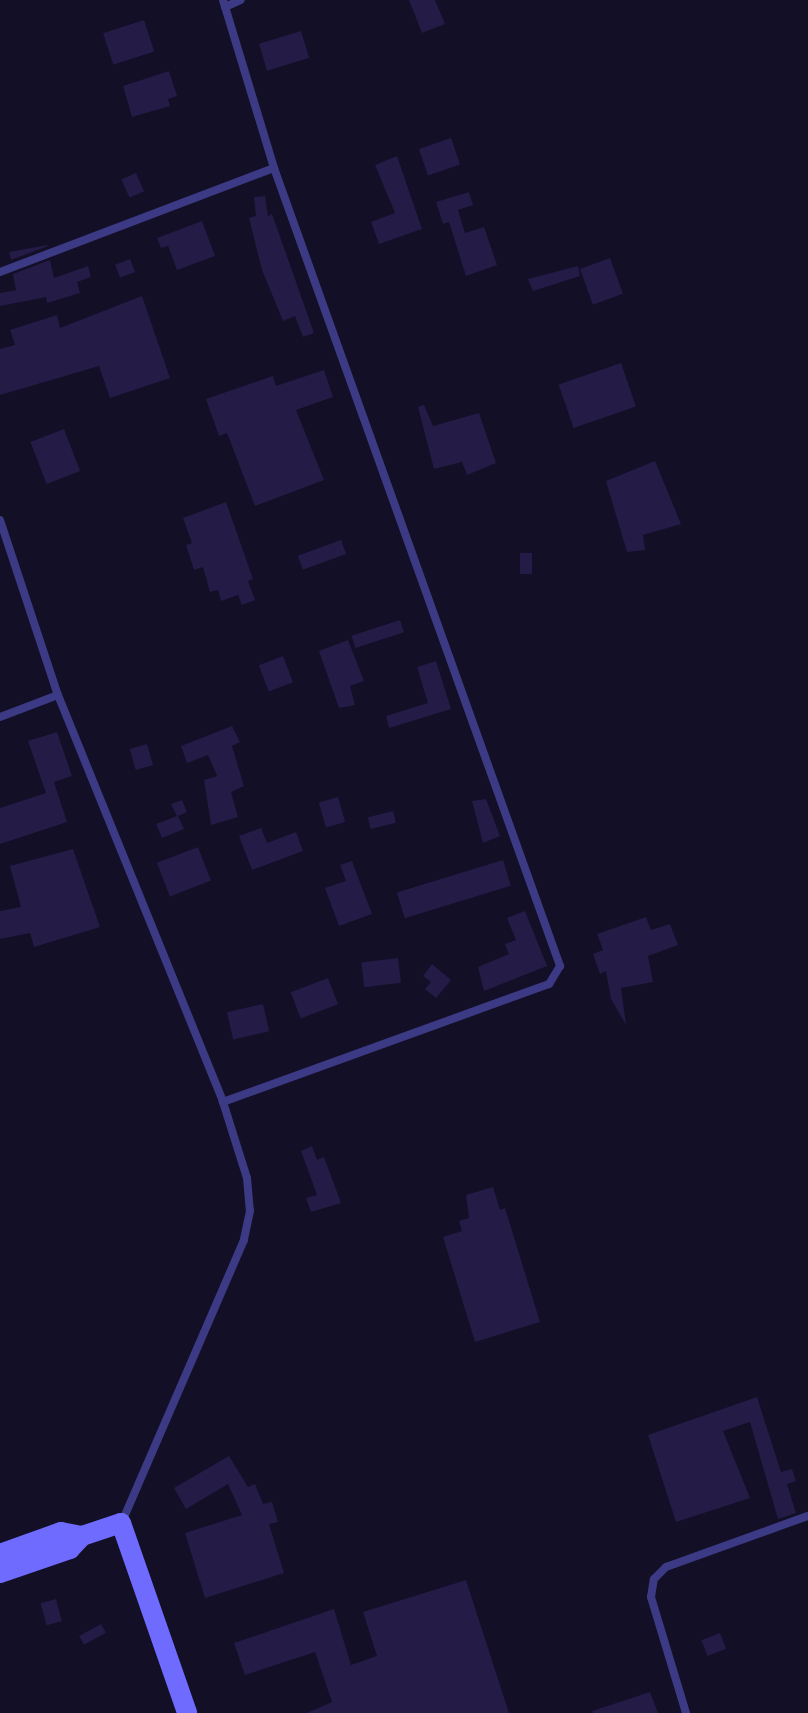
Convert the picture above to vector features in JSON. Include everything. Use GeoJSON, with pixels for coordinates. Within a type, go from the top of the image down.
{"type":"FeatureCollection","features":[{"type":"Feature","properties":{"kind":"main road"},"geometry":{"type":"LineString","coordinates":[[0,1573],[70,1549],[82,1536],[121,1523],[187,1713]]}},
{"type":"Feature","properties":{"kind":"main road"},"geometry":{"type":"LineString","coordinates":[[0,1554],[61,1532],[82,1536]]}},
{"type":"Feature","properties":{"kind":"lane"},"geometry":{"type":"LineString","coordinates":[[223,1102],[549,984],[560,966],[274,168],[224,3],[241,0]]}},
{"type":"Feature","properties":{"kind":"lane"},"geometry":{"type":"LineString","coordinates":[[0,272],[274,168]]}},
{"type":"Feature","properties":{"kind":"lane"},"geometry":{"type":"LineString","coordinates":[[0,520],[58,695],[223,1102],[247,1178],[250,1211],[244,1240],[121,1523]]}},
{"type":"Feature","properties":{"kind":"lane"},"geometry":{"type":"LineString","coordinates":[[0,717],[58,695]]}},
{"type":"Feature","properties":{"kind":"lane"},"geometry":{"type":"LineString","coordinates":[[686,1713],[651,1597],[654,1579],[666,1567],[808,1516]]}},
{"type":"Feature","properties":{"kind":"building"},"geometry":{"type":"Polygon","coordinates":[[[409,0],[435,0],[445,24],[422,33],[409,0]]]}},
{"type":"Feature","properties":{"kind":"building"},"geometry":{"type":"Polygon","coordinates":[[[144,20],[154,51],[113,65],[103,33],[144,20]]]}},
{"type":"Feature","properties":{"kind":"building"},"geometry":{"type":"Polygon","coordinates":[[[301,31],[309,58],[267,71],[259,44],[301,31]]]}},
{"type":"Feature","properties":{"kind":"building"},"geometry":{"type":"Polygon","coordinates":[[[169,71],[177,96],[168,99],[170,106],[132,117],[123,86],[169,71]]]}},
{"type":"Feature","properties":{"kind":"building"},"geometry":{"type":"Polygon","coordinates":[[[451,138],[460,164],[428,176],[419,149],[451,138]]]}},
{"type":"Feature","properties":{"kind":"building"},"geometry":{"type":"Polygon","coordinates":[[[397,156],[422,229],[379,244],[371,222],[395,213],[375,165],[397,156]]]}},
{"type":"Feature","properties":{"kind":"building"},"geometry":{"type":"Polygon","coordinates":[[[136,173],[144,191],[130,198],[121,180],[136,173]]]}},
{"type":"Feature","properties":{"kind":"building"},"geometry":{"type":"Polygon","coordinates":[[[469,192],[473,205],[458,210],[465,233],[484,227],[497,265],[466,276],[449,222],[443,224],[436,202],[469,192]]]}},
{"type":"Feature","properties":{"kind":"building"},"geometry":{"type":"Polygon","coordinates":[[[265,196],[268,216],[272,214],[314,333],[303,337],[295,316],[283,321],[262,270],[249,218],[256,216],[254,197],[265,196]]]}},
{"type":"Feature","properties":{"kind":"building"},"geometry":{"type":"Polygon","coordinates":[[[202,221],[215,256],[177,270],[168,246],[161,248],[157,238],[202,221]]]}},
{"type":"Feature","properties":{"kind":"building"},"geometry":{"type":"Polygon","coordinates":[[[48,246],[11,260],[9,252],[48,246]]]}},
{"type":"Feature","properties":{"kind":"building"},"geometry":{"type":"Polygon","coordinates":[[[610,258],[623,294],[593,305],[580,269],[610,258]]]}},
{"type":"Feature","properties":{"kind":"building"},"geometry":{"type":"Polygon","coordinates":[[[130,259],[135,272],[120,278],[115,265],[130,259]]]}},
{"type":"Feature","properties":{"kind":"building"},"geometry":{"type":"Polygon","coordinates":[[[50,260],[54,278],[88,266],[91,277],[77,282],[80,293],[47,303],[46,297],[0,306],[0,293],[16,290],[13,274],[50,260]]]}},
{"type":"Feature","properties":{"kind":"building"},"geometry":{"type":"Polygon","coordinates":[[[578,266],[580,276],[533,291],[528,279],[578,266]]]}},
{"type":"Feature","properties":{"kind":"building"},"geometry":{"type":"Polygon","coordinates":[[[142,296],[170,378],[110,398],[99,366],[0,395],[0,349],[15,345],[10,330],[57,315],[60,328],[142,296]]]}},
{"type":"Feature","properties":{"kind":"building"},"geometry":{"type":"Polygon","coordinates":[[[621,363],[636,406],[574,428],[559,384],[621,363]]]}},
{"type":"Feature","properties":{"kind":"building"},"geometry":{"type":"Polygon","coordinates":[[[324,370],[333,397],[296,410],[324,480],[255,506],[227,433],[219,436],[206,399],[273,376],[276,386],[324,370]]]}},
{"type":"Feature","properties":{"kind":"building"},"geometry":{"type":"Polygon","coordinates":[[[424,405],[433,426],[479,413],[496,463],[467,475],[462,462],[434,469],[418,407],[424,405]]]}},
{"type":"Feature","properties":{"kind":"building"},"geometry":{"type":"Polygon","coordinates":[[[64,429],[80,471],[47,484],[30,442],[64,429]]]}},
{"type":"Feature","properties":{"kind":"building"},"geometry":{"type":"Polygon","coordinates":[[[655,461],[681,524],[643,535],[645,550],[627,552],[606,481],[655,461]]]}},
{"type":"Feature","properties":{"kind":"building"},"geometry":{"type":"Polygon","coordinates":[[[226,502],[253,579],[248,581],[255,600],[242,605],[238,595],[221,601],[218,590],[210,592],[203,567],[194,570],[186,545],[192,543],[183,518],[226,502]]]}},
{"type":"Feature","properties":{"kind":"building"},"geometry":{"type":"Polygon","coordinates":[[[341,540],[346,554],[303,570],[298,556],[341,540]]]}},
{"type":"Feature","properties":{"kind":"building"},"geometry":{"type":"Polygon","coordinates":[[[520,553],[532,553],[532,574],[520,574],[520,553]]]}},
{"type":"Feature","properties":{"kind":"building"},"geometry":{"type":"Polygon","coordinates":[[[400,620],[404,632],[356,648],[351,636],[400,620]]]}},
{"type":"Feature","properties":{"kind":"building"},"geometry":{"type":"Polygon","coordinates":[[[348,640],[364,681],[350,686],[355,705],[339,708],[319,651],[348,640]]]}},
{"type":"Feature","properties":{"kind":"building"},"geometry":{"type":"Polygon","coordinates":[[[283,656],[293,682],[269,691],[259,665],[283,656]]]}},
{"type":"Feature","properties":{"kind":"building"},"geometry":{"type":"Polygon","coordinates":[[[436,661],[451,709],[389,728],[386,716],[428,703],[417,667],[436,661]]]}},
{"type":"Feature","properties":{"kind":"building"},"geometry":{"type":"Polygon","coordinates":[[[232,726],[240,742],[232,746],[244,786],[231,792],[238,817],[211,825],[204,780],[217,776],[208,755],[187,763],[181,746],[232,726]]]}},
{"type":"Feature","properties":{"kind":"building"},"geometry":{"type":"Polygon","coordinates":[[[57,732],[72,776],[54,782],[67,822],[0,844],[0,808],[46,793],[28,741],[57,732]]]}},
{"type":"Feature","properties":{"kind":"building"},"geometry":{"type":"Polygon","coordinates":[[[147,744],[153,765],[136,770],[130,749],[147,744]]]}},
{"type":"Feature","properties":{"kind":"building"},"geometry":{"type":"Polygon","coordinates":[[[338,797],[345,822],[326,828],[319,803],[338,797]]]}},
{"type":"Feature","properties":{"kind":"building"},"geometry":{"type":"Polygon","coordinates":[[[486,799],[500,836],[483,843],[472,801],[486,799]]]}},
{"type":"Feature","properties":{"kind":"building"},"geometry":{"type":"Polygon","coordinates":[[[182,800],[187,812],[178,816],[184,829],[162,838],[156,824],[177,816],[171,804],[182,800]]]}},
{"type":"Feature","properties":{"kind":"building"},"geometry":{"type":"Polygon","coordinates":[[[393,811],[396,823],[371,829],[368,817],[393,811]]]}},
{"type":"Feature","properties":{"kind":"building"},"geometry":{"type":"Polygon","coordinates":[[[261,828],[267,843],[296,832],[303,851],[252,870],[239,836],[261,828]]]}},
{"type":"Feature","properties":{"kind":"building"},"geometry":{"type":"Polygon","coordinates":[[[198,847],[211,881],[170,896],[157,863],[198,847]]]}},
{"type":"Feature","properties":{"kind":"building"},"geometry":{"type":"Polygon","coordinates":[[[73,849],[100,927],[34,947],[30,933],[0,939],[0,911],[21,907],[10,866],[73,849]]]}},
{"type":"Feature","properties":{"kind":"building"},"geometry":{"type":"Polygon","coordinates":[[[503,860],[511,886],[405,918],[397,892],[503,860]]]}},
{"type":"Feature","properties":{"kind":"building"},"geometry":{"type":"Polygon","coordinates":[[[352,861],[372,914],[339,926],[325,888],[346,881],[340,865],[352,861]]]}},
{"type":"Feature","properties":{"kind":"building"},"geometry":{"type":"Polygon","coordinates":[[[525,911],[547,966],[484,991],[478,967],[509,954],[505,944],[516,940],[507,918],[525,911]]]}},
{"type":"Feature","properties":{"kind":"building"},"geometry":{"type":"Polygon","coordinates":[[[646,917],[651,930],[670,924],[678,945],[648,956],[653,982],[621,988],[626,1025],[611,999],[606,971],[600,974],[593,954],[603,950],[597,934],[646,917]]]}},
{"type":"Feature","properties":{"kind":"building"},"geometry":{"type":"Polygon","coordinates":[[[398,958],[401,983],[364,987],[361,963],[398,958]]]}},
{"type":"Feature","properties":{"kind":"building"},"geometry":{"type":"Polygon","coordinates":[[[432,964],[451,980],[436,998],[425,989],[431,982],[423,976],[432,964]]]}},
{"type":"Feature","properties":{"kind":"building"},"geometry":{"type":"Polygon","coordinates":[[[328,978],[338,1004],[301,1018],[291,992],[328,978]]]}},
{"type":"Feature","properties":{"kind":"building"},"geometry":{"type":"Polygon","coordinates":[[[263,1004],[269,1031],[233,1040],[227,1012],[263,1004]]]}},
{"type":"Feature","properties":{"kind":"building"},"geometry":{"type":"Polygon","coordinates":[[[312,1146],[317,1160],[324,1157],[341,1203],[311,1212],[306,1198],[317,1195],[301,1151],[312,1146]]]}},
{"type":"Feature","properties":{"kind":"building"},"geometry":{"type":"Polygon","coordinates":[[[493,1187],[500,1210],[505,1208],[540,1322],[475,1342],[443,1237],[462,1231],[459,1221],[469,1218],[466,1195],[493,1187]]]}},
{"type":"Feature","properties":{"kind":"building"},"geometry":{"type":"Polygon","coordinates":[[[757,1397],[781,1472],[792,1469],[796,1481],[787,1484],[796,1513],[778,1519],[750,1422],[723,1431],[750,1498],[676,1522],[648,1435],[757,1397]]]}},
{"type":"Feature","properties":{"kind":"building"},"geometry":{"type":"Polygon","coordinates":[[[229,1456],[248,1487],[255,1484],[263,1504],[272,1502],[278,1522],[269,1524],[284,1573],[205,1598],[185,1533],[242,1515],[228,1484],[186,1509],[174,1488],[229,1456]]]}},
{"type":"Feature","properties":{"kind":"building"},"geometry":{"type":"Polygon","coordinates":[[[466,1580],[509,1713],[307,1713],[332,1702],[315,1652],[245,1675],[234,1643],[334,1609],[351,1665],[377,1656],[363,1612],[466,1580]]]}},
{"type":"Feature","properties":{"kind":"building"},"geometry":{"type":"Polygon","coordinates":[[[56,1599],[62,1621],[46,1625],[41,1603],[56,1599]]]}},
{"type":"Feature","properties":{"kind":"building"},"geometry":{"type":"Polygon","coordinates":[[[101,1624],[106,1633],[84,1645],[79,1636],[101,1624]]]}},
{"type":"Feature","properties":{"kind":"building"},"geometry":{"type":"Polygon","coordinates":[[[720,1633],[726,1649],[707,1656],[701,1640],[720,1633]]]}},
{"type":"Feature","properties":{"kind":"building"},"geometry":{"type":"Polygon","coordinates":[[[650,1692],[658,1713],[592,1711],[650,1692]]]}}]}
